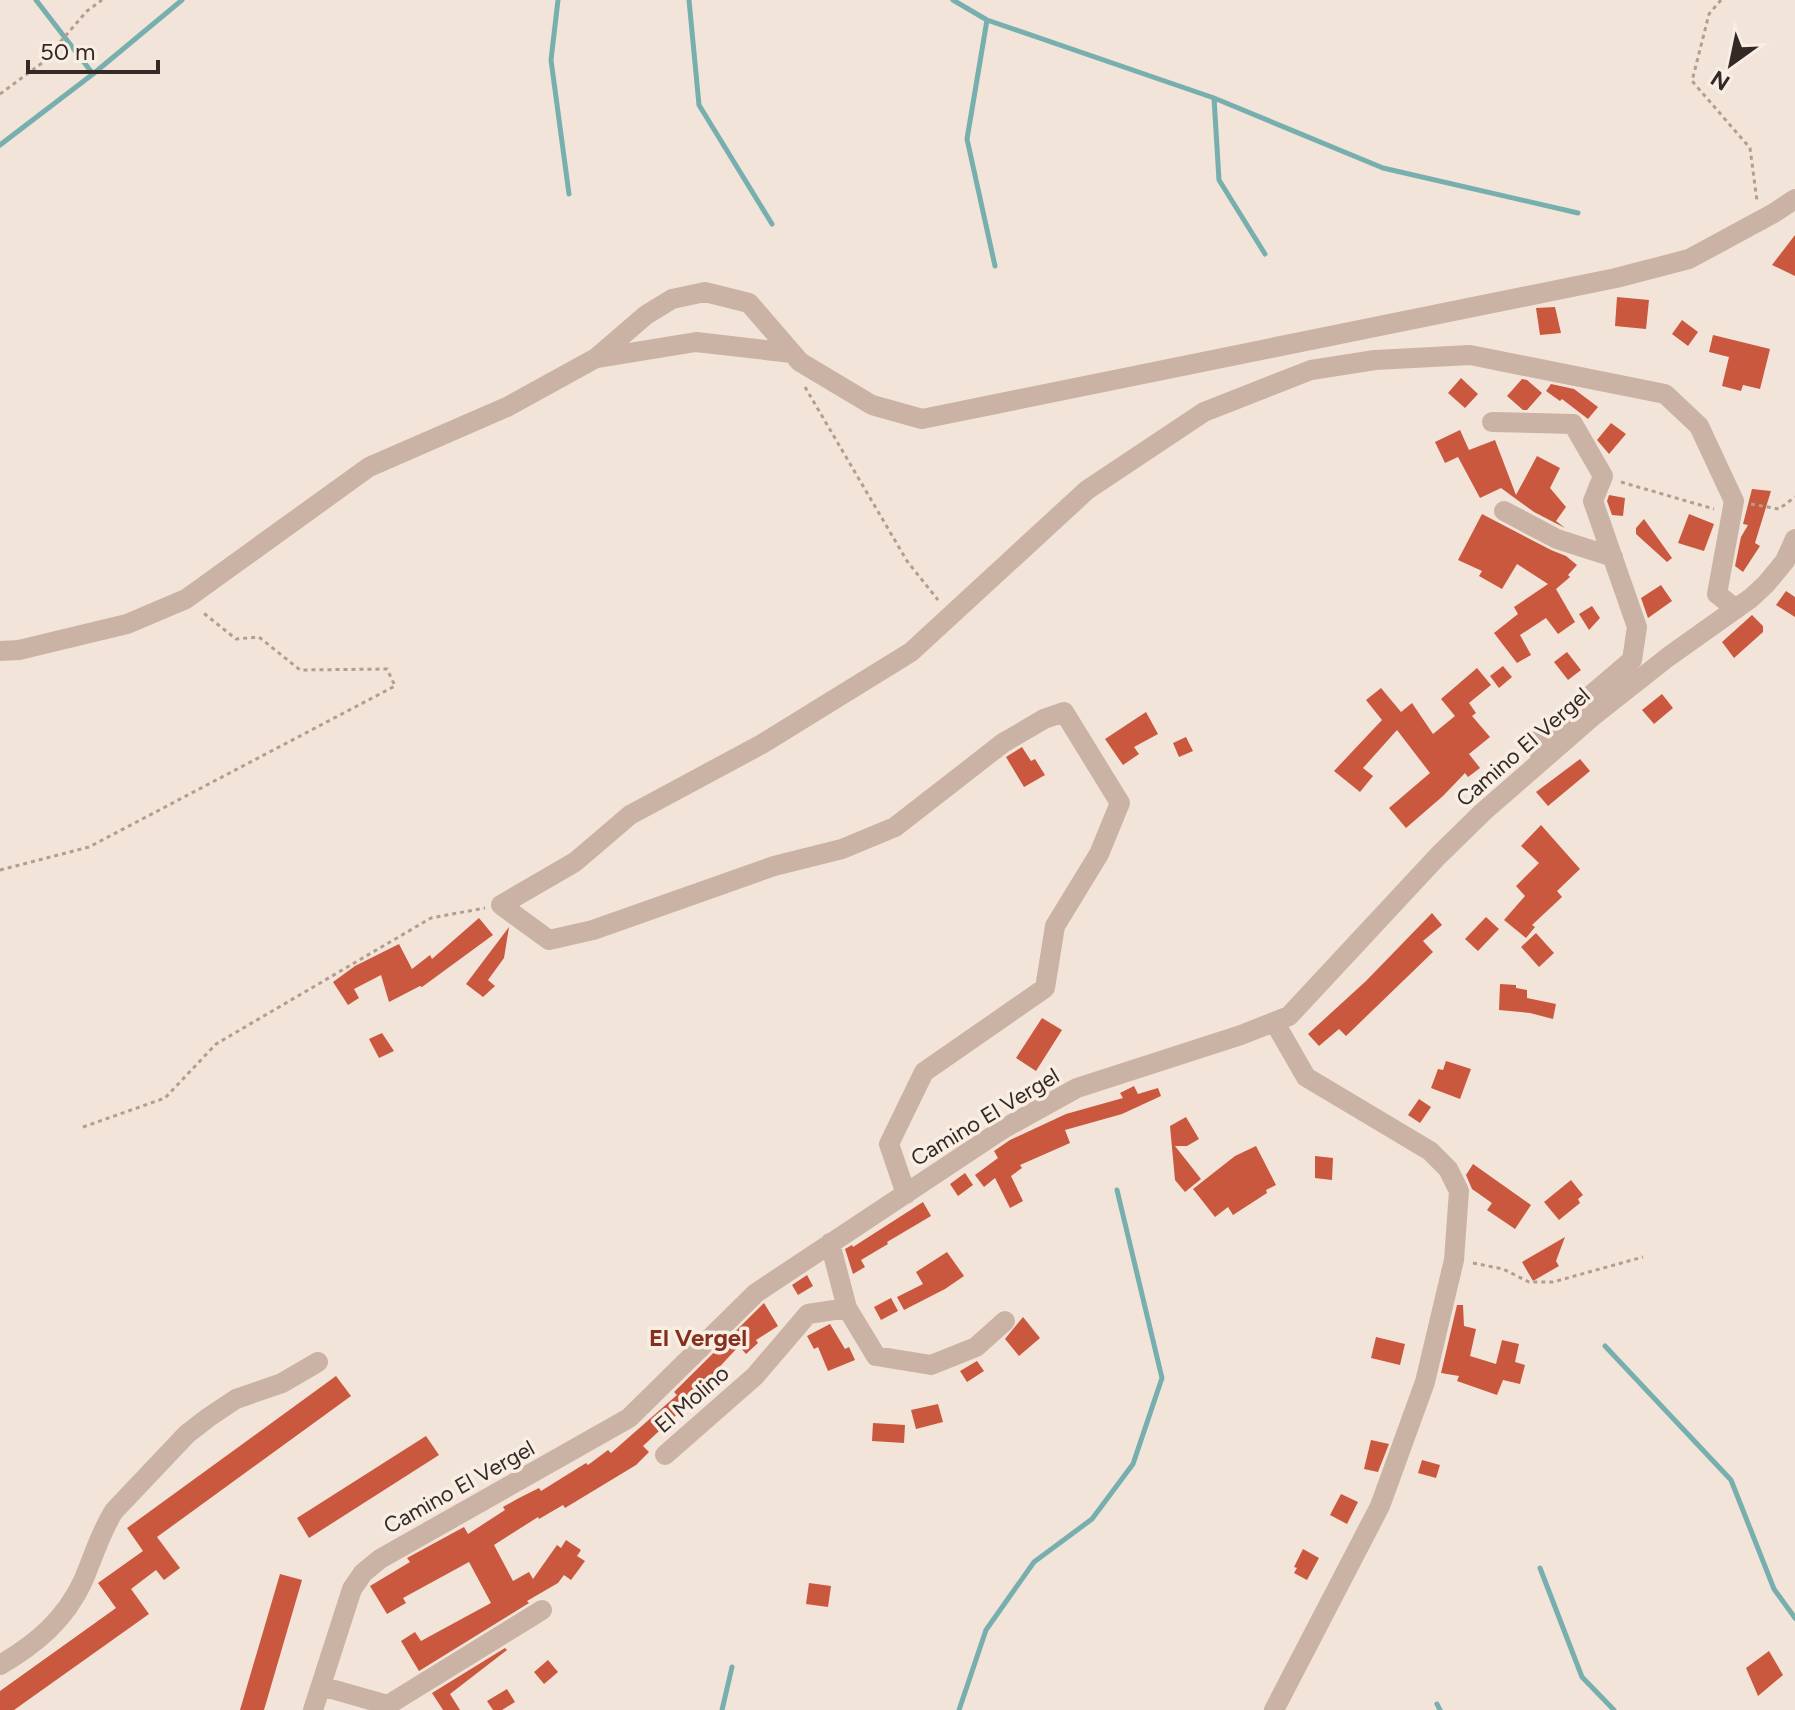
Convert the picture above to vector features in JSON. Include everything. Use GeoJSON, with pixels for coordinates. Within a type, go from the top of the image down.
{"type":"FeatureCollection","features":[{"type":"Feature","properties":{"kind":"street"},"geometry":{"type":"LineString","coordinates":[[0,651],[19,650],[127,624],[186,599],[369,467],[507,407],[596,358],[646,315],[672,299],[705,292],[749,303],[796,358],[872,405],[922,419],[1616,278],[1689,259],[1795,199]]}},
{"type":"Feature","properties":{"kind":"street"},"geometry":{"type":"LineString","coordinates":[[596,358],[696,342],[796,358]]}},
{"type":"Feature","properties":{"kind":"street"},"geometry":{"type":"LineString","coordinates":[[906,1194],[889,1144],[924,1072],[1045,988],[1055,926],[1099,854],[1120,803],[1064,712],[1044,719],[1003,743],[895,827],[842,849],[774,866],[593,930],[549,940],[501,905],[575,862],[630,815],[762,744],[911,652],[1087,490],[1204,412],[1311,370],[1349,364],[1470,355],[1665,394],[1699,426],[1734,501],[1717,594],[1736,609]]}},
{"type":"Feature","properties":{"kind":"street"},"geometry":{"type":"LineString","coordinates":[[1492,422],[1573,424],[1603,476],[1593,501],[1637,627],[1632,660],[1538,740],[1541,760]]}},
{"type":"Feature","properties":{"kind":"street"},"geometry":{"type":"LineString","coordinates":[[1504,511],[1557,539],[1613,557]]}},
{"type":"Feature","properties":{"kind":"street","name":"Camino El Vergel"},"geometry":{"type":"LineString","coordinates":[[313,1710],[352,1589],[363,1573],[380,1559],[629,1418],[756,1293],[1003,1129],[1077,1088],[1275,1023],[1302,1004],[1438,856],[1541,760],[1668,657],[1766,584],[1790,562],[1795,539]]}},
{"type":"Feature","properties":{"kind":"street"},"geometry":{"type":"LineString","coordinates":[[1274,1710],[1380,1506],[1425,1382],[1454,1260],[1459,1191],[1448,1169],[1430,1151],[1306,1077],[1275,1023]]}},
{"type":"Feature","properties":{"kind":"street"},"geometry":{"type":"LineString","coordinates":[[830,1243],[847,1308],[876,1356],[931,1365],[976,1347],[1005,1321]]}},
{"type":"Feature","properties":{"kind":"street","name":"El Molino"},"geometry":{"type":"LineString","coordinates":[[665,1455],[755,1376],[808,1314],[847,1308]]}},
{"type":"Feature","properties":{"kind":"street"},"geometry":{"type":"LineString","coordinates":[[0,1665],[54,1627],[82,1583],[114,1511],[187,1434],[236,1399],[282,1383],[318,1362]]}},
{"type":"Feature","properties":{"kind":"street"},"geometry":{"type":"LineString","coordinates":[[321,1686],[388,1705],[542,1610]]}},
{"type":"Feature","properties":{"kind":"path"},"geometry":{"type":"LineString","coordinates":[[0,94],[42,63],[87,11],[102,0]]}},
{"type":"Feature","properties":{"kind":"path"},"geometry":{"type":"LineString","coordinates":[[1721,0],[1709,14],[1692,81],[1750,148],[1758,208],[1753,225]]}},
{"type":"Feature","properties":{"kind":"path"},"geometry":{"type":"LineString","coordinates":[[796,358],[801,380],[828,430],[907,561],[950,616]]}},
{"type":"Feature","properties":{"kind":"path"},"geometry":{"type":"LineString","coordinates":[[1603,476],[1718,510],[1734,501],[1779,509],[1795,497]]}},
{"type":"Feature","properties":{"kind":"path"},"geometry":{"type":"LineString","coordinates":[[0,870],[89,847],[395,686],[387,669],[300,670],[259,637],[236,639],[186,599]]}},
{"type":"Feature","properties":{"kind":"path"},"geometry":{"type":"LineString","coordinates":[[83,1127],[165,1098],[216,1044],[431,918],[501,905]]}},
{"type":"Feature","properties":{"kind":"path"},"geometry":{"type":"LineString","coordinates":[[1454,1260],[1503,1269],[1529,1282],[1553,1282],[1643,1257]]}},
{"type":"Feature","properties":{"kind":"building"},"geometry":{"type":"Polygon","coordinates":[[[1795,235],[1795,276],[1772,265],[1795,235]]]}},
{"type":"Feature","properties":{"kind":"building"},"geometry":{"type":"Polygon","coordinates":[[[1617,297],[1649,300],[1646,329],[1615,326],[1617,297]]]}},
{"type":"Feature","properties":{"kind":"building"},"geometry":{"type":"Polygon","coordinates":[[[1555,307],[1561,333],[1540,335],[1536,308],[1555,307]]]}},
{"type":"Feature","properties":{"kind":"building"},"geometry":{"type":"Polygon","coordinates":[[[1682,320],[1698,332],[1688,346],[1672,334],[1682,320]]]}},
{"type":"Feature","properties":{"kind":"building"},"geometry":{"type":"Polygon","coordinates":[[[1713,335],[1770,349],[1760,389],[1743,385],[1741,391],[1722,386],[1729,357],[1709,352],[1713,335]]]}},
{"type":"Feature","properties":{"kind":"building"},"geometry":{"type":"Polygon","coordinates":[[[1461,378],[1478,394],[1465,408],[1448,393],[1461,378]]]}},
{"type":"Feature","properties":{"kind":"building"},"geometry":{"type":"Polygon","coordinates":[[[1522,379],[1542,393],[1527,410],[1507,396],[1522,379]]]}},
{"type":"Feature","properties":{"kind":"building"},"geometry":{"type":"Polygon","coordinates":[[[1551,384],[1574,389],[1598,407],[1588,419],[1546,391],[1551,384]]]}},
{"type":"Feature","properties":{"kind":"building"},"geometry":{"type":"Polygon","coordinates":[[[1611,423],[1626,434],[1609,454],[1597,440],[1611,423]]]}},
{"type":"Feature","properties":{"kind":"building"},"geometry":{"type":"Polygon","coordinates":[[[1460,430],[1469,450],[1495,440],[1516,495],[1537,456],[1560,468],[1550,488],[1566,507],[1556,521],[1565,528],[1534,512],[1501,488],[1480,498],[1458,457],[1445,463],[1435,442],[1460,430]]]}},
{"type":"Feature","properties":{"kind":"building"},"geometry":{"type":"Polygon","coordinates":[[[1752,489],[1771,491],[1755,543],[1760,546],[1743,572],[1735,566],[1741,537],[1748,525],[1743,524],[1752,489]]]}},
{"type":"Feature","properties":{"kind":"building"},"geometry":{"type":"Polygon","coordinates":[[[1609,495],[1625,498],[1623,516],[1612,515],[1607,501],[1609,495]]]}},
{"type":"Feature","properties":{"kind":"building"},"geometry":{"type":"Polygon","coordinates":[[[1482,514],[1566,556],[1577,565],[1568,575],[1570,577],[1556,589],[1575,622],[1558,634],[1546,618],[1520,635],[1531,655],[1517,663],[1494,633],[1518,614],[1514,607],[1548,584],[1517,564],[1502,589],[1479,576],[1482,571],[1458,560],[1482,514]]]}},
{"type":"Feature","properties":{"kind":"building"},"geometry":{"type":"Polygon","coordinates":[[[1689,514],[1714,524],[1704,551],[1678,543],[1689,514]]]}},
{"type":"Feature","properties":{"kind":"building"},"geometry":{"type":"Polygon","coordinates":[[[1644,519],[1672,558],[1667,562],[1636,534],[1636,528],[1644,519]]]}},
{"type":"Feature","properties":{"kind":"building"},"geometry":{"type":"Polygon","coordinates":[[[1661,585],[1672,601],[1648,618],[1641,598],[1661,585]]]}},
{"type":"Feature","properties":{"kind":"building"},"geometry":{"type":"Polygon","coordinates":[[[1786,591],[1795,597],[1795,617],[1776,605],[1786,591]]]}},
{"type":"Feature","properties":{"kind":"building"},"geometry":{"type":"Polygon","coordinates":[[[1592,606],[1600,618],[1589,630],[1579,614],[1592,606]]]}},
{"type":"Feature","properties":{"kind":"building"},"geometry":{"type":"Polygon","coordinates":[[[1752,615],[1763,626],[1763,632],[1734,658],[1722,642],[1752,615]]]}},
{"type":"Feature","properties":{"kind":"building"},"geometry":{"type":"Polygon","coordinates":[[[1567,652],[1581,670],[1568,680],[1554,662],[1567,652]]]}},
{"type":"Feature","properties":{"kind":"building"},"geometry":{"type":"Polygon","coordinates":[[[1503,666],[1512,677],[1499,688],[1490,676],[1503,666]]]}},
{"type":"Feature","properties":{"kind":"building"},"geometry":{"type":"Polygon","coordinates":[[[1477,668],[1491,685],[1469,703],[1476,713],[1472,716],[1490,737],[1469,754],[1480,768],[1468,777],[1465,773],[1406,828],[1389,808],[1430,773],[1397,730],[1363,768],[1373,776],[1360,792],[1334,771],[1382,720],[1366,700],[1381,688],[1401,712],[1412,703],[1433,734],[1455,716],[1441,699],[1477,668]]]}},
{"type":"Feature","properties":{"kind":"building"},"geometry":{"type":"Polygon","coordinates":[[[1662,694],[1673,708],[1654,724],[1642,710],[1662,694]]]}},
{"type":"Feature","properties":{"kind":"building"},"geometry":{"type":"Polygon","coordinates":[[[1146,712],[1158,734],[1134,747],[1139,754],[1123,765],[1105,739],[1146,712]]]}},
{"type":"Feature","properties":{"kind":"building"},"geometry":{"type":"Polygon","coordinates":[[[1186,737],[1193,751],[1179,757],[1173,743],[1186,737]]]}},
{"type":"Feature","properties":{"kind":"building"},"geometry":{"type":"Polygon","coordinates":[[[1022,747],[1031,761],[1035,759],[1045,775],[1024,787],[1006,757],[1022,747]]]}},
{"type":"Feature","properties":{"kind":"building"},"geometry":{"type":"Polygon","coordinates":[[[1580,759],[1590,771],[1548,806],[1536,792],[1580,759]]]}},
{"type":"Feature","properties":{"kind":"building"},"geometry":{"type":"Polygon","coordinates":[[[1541,825],[1580,869],[1557,891],[1562,897],[1532,925],[1535,927],[1526,938],[1504,920],[1525,896],[1516,886],[1539,863],[1521,846],[1541,825]]]}},
{"type":"Feature","properties":{"kind":"building"},"geometry":{"type":"Polygon","coordinates":[[[1432,913],[1442,925],[1423,941],[1433,952],[1346,1036],[1339,1029],[1319,1046],[1308,1034],[1366,981],[1432,913]]]}},
{"type":"Feature","properties":{"kind":"building"},"geometry":{"type":"Polygon","coordinates":[[[1486,917],[1499,929],[1478,951],[1465,939],[1486,917]]]}},
{"type":"Feature","properties":{"kind":"building"},"geometry":{"type":"Polygon","coordinates":[[[479,918],[493,935],[422,987],[389,1002],[381,975],[354,989],[359,998],[348,1005],[333,982],[355,966],[399,944],[412,969],[430,955],[432,959],[479,918]]]}},
{"type":"Feature","properties":{"kind":"building"},"geometry":{"type":"Polygon","coordinates":[[[509,927],[504,958],[488,980],[495,986],[483,997],[466,984],[509,927]]]}},
{"type":"Feature","properties":{"kind":"building"},"geometry":{"type":"Polygon","coordinates":[[[1536,933],[1554,953],[1539,967],[1521,947],[1536,933]]]}},
{"type":"Feature","properties":{"kind":"building"},"geometry":{"type":"Polygon","coordinates":[[[1500,984],[1516,985],[1516,988],[1527,990],[1527,998],[1556,1004],[1553,1019],[1499,1010],[1500,984]]]}},
{"type":"Feature","properties":{"kind":"building"},"geometry":{"type":"Polygon","coordinates":[[[1042,1018],[1062,1030],[1036,1071],[1016,1058],[1042,1018]]]}},
{"type":"Feature","properties":{"kind":"building"},"geometry":{"type":"Polygon","coordinates":[[[382,1033],[394,1051],[379,1058],[369,1039],[382,1033]]]}},
{"type":"Feature","properties":{"kind":"building"},"geometry":{"type":"Polygon","coordinates":[[[1446,1061],[1471,1069],[1460,1099],[1431,1088],[1438,1069],[1443,1070],[1446,1061]]]}},
{"type":"Feature","properties":{"kind":"building"},"geometry":{"type":"Polygon","coordinates":[[[1134,1086],[1138,1094],[1158,1088],[1161,1096],[1122,1114],[1065,1130],[1070,1143],[1020,1165],[1022,1168],[1011,1176],[1023,1201],[1010,1208],[995,1178],[984,1187],[975,1175],[998,1158],[994,1151],[1010,1140],[1066,1114],[1123,1098],[1120,1093],[1134,1086]]]}},
{"type":"Feature","properties":{"kind":"building"},"geometry":{"type":"Polygon","coordinates":[[[1419,1099],[1431,1107],[1420,1123],[1408,1115],[1419,1099]]]}},
{"type":"Feature","properties":{"kind":"building"},"geometry":{"type":"Polygon","coordinates":[[[1186,1117],[1199,1139],[1187,1146],[1175,1146],[1201,1179],[1185,1192],[1175,1180],[1170,1126],[1186,1117]]]}},
{"type":"Feature","properties":{"kind":"building"},"geometry":{"type":"Polygon","coordinates":[[[1256,1146],[1276,1185],[1233,1215],[1228,1207],[1215,1217],[1193,1189],[1235,1156],[1256,1146]]]}},
{"type":"Feature","properties":{"kind":"building"},"geometry":{"type":"Polygon","coordinates":[[[1315,1156],[1333,1158],[1332,1180],[1315,1178],[1315,1156]]]}},
{"type":"Feature","properties":{"kind":"building"},"geometry":{"type":"Polygon","coordinates":[[[1473,1164],[1531,1205],[1515,1229],[1487,1210],[1492,1203],[1472,1189],[1466,1175],[1473,1164]]]}},
{"type":"Feature","properties":{"kind":"building"},"geometry":{"type":"Polygon","coordinates":[[[965,1173],[973,1185],[958,1196],[950,1184],[965,1173]]]}},
{"type":"Feature","properties":{"kind":"building"},"geometry":{"type":"Polygon","coordinates":[[[1571,1180],[1583,1195],[1578,1199],[1580,1203],[1559,1220],[1544,1202],[1571,1180]]]}},
{"type":"Feature","properties":{"kind":"building"},"geometry":{"type":"Polygon","coordinates":[[[923,1202],[931,1216],[861,1260],[865,1267],[853,1274],[845,1249],[853,1247],[923,1202]]]}},
{"type":"Feature","properties":{"kind":"building"},"geometry":{"type":"Polygon","coordinates":[[[1565,1237],[1556,1261],[1559,1266],[1533,1281],[1522,1262],[1565,1237]]]}},
{"type":"Feature","properties":{"kind":"building"},"geometry":{"type":"Polygon","coordinates":[[[947,1252],[964,1276],[904,1310],[897,1297],[923,1284],[916,1272],[947,1252]]]}},
{"type":"Feature","properties":{"kind":"building"},"geometry":{"type":"Polygon","coordinates":[[[807,1275],[813,1286],[798,1295],[792,1285],[807,1275]]]}},
{"type":"Feature","properties":{"kind":"building"},"geometry":{"type":"Polygon","coordinates":[[[891,1298],[898,1311],[881,1320],[874,1307],[891,1298]]]}},
{"type":"Feature","properties":{"kind":"building"},"geometry":{"type":"Polygon","coordinates":[[[764,1303],[778,1326],[756,1340],[758,1343],[746,1354],[739,1346],[697,1391],[704,1398],[692,1410],[687,1405],[643,1446],[649,1452],[636,1465],[565,1508],[563,1505],[538,1517],[494,1545],[513,1581],[529,1572],[533,1579],[557,1545],[561,1548],[566,1540],[581,1550],[577,1556],[585,1561],[571,1580],[564,1575],[558,1583],[527,1601],[529,1603],[419,1671],[401,1641],[415,1632],[421,1641],[491,1603],[469,1562],[403,1598],[406,1603],[387,1614],[370,1586],[410,1562],[407,1558],[464,1527],[468,1534],[505,1510],[503,1507],[539,1488],[541,1491],[608,1450],[611,1453],[677,1395],[674,1392],[764,1303]]]}},
{"type":"Feature","properties":{"kind":"building"},"geometry":{"type":"Polygon","coordinates":[[[1457,1305],[1463,1305],[1464,1326],[1476,1329],[1470,1356],[1496,1364],[1502,1340],[1519,1344],[1515,1362],[1525,1365],[1520,1384],[1503,1380],[1497,1395],[1457,1381],[1459,1376],[1441,1373],[1457,1305]]]}},
{"type":"Feature","properties":{"kind":"building"},"geometry":{"type":"Polygon","coordinates":[[[1023,1317],[1040,1338],[1019,1356],[1005,1339],[1023,1317]]]}},
{"type":"Feature","properties":{"kind":"building"},"geometry":{"type":"Polygon","coordinates":[[[830,1324],[845,1349],[849,1347],[855,1360],[828,1371],[818,1347],[814,1349],[807,1336],[830,1324]]]}},
{"type":"Feature","properties":{"kind":"building"},"geometry":{"type":"Polygon","coordinates":[[[1376,1337],[1405,1344],[1400,1365],[1371,1358],[1376,1337]]]}},
{"type":"Feature","properties":{"kind":"building"},"geometry":{"type":"Polygon","coordinates":[[[977,1361],[984,1371],[967,1382],[960,1371],[977,1361]]]}},
{"type":"Feature","properties":{"kind":"building"},"geometry":{"type":"Polygon","coordinates":[[[336,1376],[351,1396],[157,1537],[180,1568],[164,1580],[156,1570],[131,1589],[149,1614],[14,1710],[0,1710],[0,1691],[116,1608],[98,1583],[143,1551],[127,1528],[336,1376]]]}},
{"type":"Feature","properties":{"kind":"building"},"geometry":{"type":"Polygon","coordinates":[[[938,1404],[943,1422],[916,1429],[911,1410],[938,1404]]]}},
{"type":"Feature","properties":{"kind":"building"},"geometry":{"type":"Polygon","coordinates":[[[873,1423],[905,1425],[904,1443],[872,1441],[873,1423]]]}},
{"type":"Feature","properties":{"kind":"building"},"geometry":{"type":"Polygon","coordinates":[[[426,1436],[439,1455],[309,1538],[297,1518],[426,1436]]]}},
{"type":"Feature","properties":{"kind":"building"},"geometry":{"type":"Polygon","coordinates":[[[1371,1440],[1389,1444],[1378,1472],[1364,1469],[1371,1440]]]}},
{"type":"Feature","properties":{"kind":"building"},"geometry":{"type":"Polygon","coordinates":[[[1422,1460],[1440,1465],[1436,1478],[1418,1473],[1422,1460]]]}},
{"type":"Feature","properties":{"kind":"building"},"geometry":{"type":"Polygon","coordinates":[[[1341,1494],[1358,1502],[1347,1524],[1330,1515],[1341,1494]]]}},
{"type":"Feature","properties":{"kind":"building"},"geometry":{"type":"Polygon","coordinates":[[[1303,1549],[1319,1558],[1307,1580],[1294,1573],[1303,1549]]]}},
{"type":"Feature","properties":{"kind":"building"},"geometry":{"type":"Polygon","coordinates":[[[280,1574],[302,1580],[264,1710],[240,1710],[280,1574]]]}},
{"type":"Feature","properties":{"kind":"building"},"geometry":{"type":"Polygon","coordinates":[[[809,1583],[831,1586],[828,1607],[806,1604],[809,1583]]]}},
{"type":"Feature","properties":{"kind":"building"},"geometry":{"type":"Polygon","coordinates":[[[505,1648],[507,1650],[450,1694],[460,1710],[443,1710],[432,1693],[505,1648]]]}},
{"type":"Feature","properties":{"kind":"building"},"geometry":{"type":"Polygon","coordinates":[[[1769,1651],[1783,1675],[1758,1696],[1746,1668],[1769,1651]]]}},
{"type":"Feature","properties":{"kind":"building"},"geometry":{"type":"Polygon","coordinates":[[[548,1660],[558,1672],[544,1684],[534,1672],[548,1660]]]}},
{"type":"Feature","properties":{"kind":"building"},"geometry":{"type":"Polygon","coordinates":[[[507,1689],[515,1702],[502,1710],[493,1710],[487,1701],[507,1689]]]}},
{"type":"Feature","properties":{"kind":"waterway"},"geometry":{"type":"LineString","coordinates":[[36,0],[93,74]]}},
{"type":"Feature","properties":{"kind":"waterway"},"geometry":{"type":"LineString","coordinates":[[0,145],[93,74],[182,0]]}},
{"type":"Feature","properties":{"kind":"waterway"},"geometry":{"type":"LineString","coordinates":[[558,0],[551,60],[569,194]]}},
{"type":"Feature","properties":{"kind":"waterway"},"geometry":{"type":"LineString","coordinates":[[689,0],[699,105],[772,224]]}},
{"type":"Feature","properties":{"kind":"waterway"},"geometry":{"type":"LineString","coordinates":[[953,0],[987,20],[1214,98],[1383,168],[1578,213]]}},
{"type":"Feature","properties":{"kind":"waterway"},"geometry":{"type":"LineString","coordinates":[[987,20],[967,139],[995,266]]}},
{"type":"Feature","properties":{"kind":"waterway"},"geometry":{"type":"LineString","coordinates":[[1214,98],[1219,180],[1265,254]]}},
{"type":"Feature","properties":{"kind":"waterway"},"geometry":{"type":"LineString","coordinates":[[959,1710],[986,1630],[1034,1562],[1092,1519],[1133,1464],[1162,1378],[1117,1190]]}},
{"type":"Feature","properties":{"kind":"waterway"},"geometry":{"type":"LineString","coordinates":[[1605,1346],[1731,1480],[1774,1589],[1795,1618]]}},
{"type":"Feature","properties":{"kind":"waterway"},"geometry":{"type":"LineString","coordinates":[[1540,1568],[1582,1677],[1614,1710]]}},
{"type":"Feature","properties":{"kind":"waterway"},"geometry":{"type":"LineString","coordinates":[[722,1710],[732,1667]]}},
{"type":"Feature","properties":{"kind":"waterway"},"geometry":{"type":"LineString","coordinates":[[1437,1704],[1440,1710]]}},
{"type":"Feature","properties":{"kind":"district","name":"El Vergel"},"geometry":{"type":"Point","coordinates":[698,1337]}}]}
